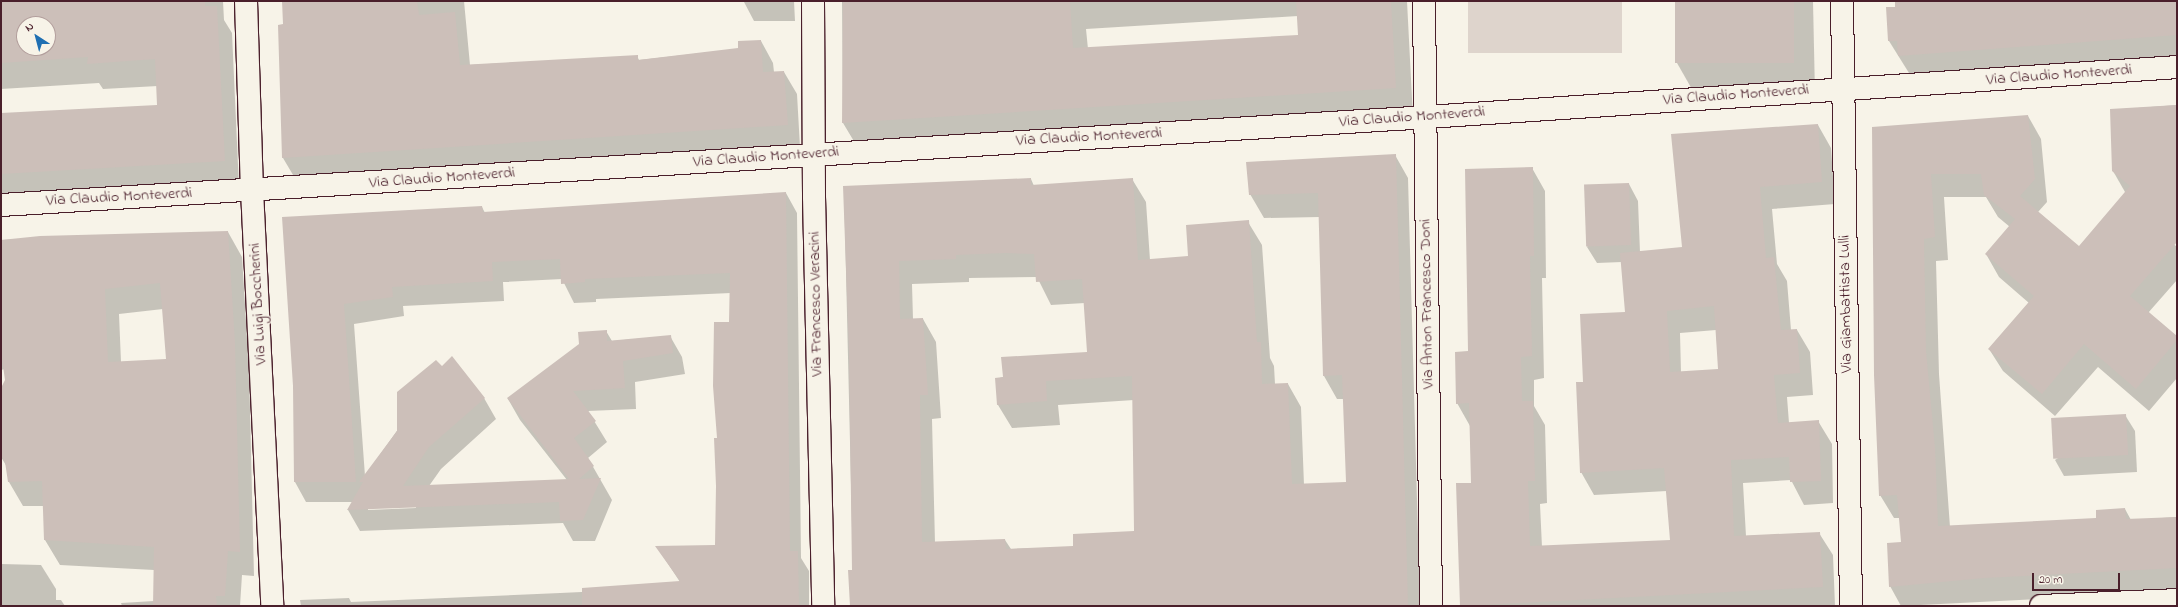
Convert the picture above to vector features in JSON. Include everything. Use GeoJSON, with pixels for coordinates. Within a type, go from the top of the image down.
{"type":"FeatureCollection","features":[{"type":"Feature","properties":{"kind":"street","name":"Via Luigi Boccherini"},"geometry":{"type":"LineString","coordinates":[[246,1],[252,190],[272,606]]}},
{"type":"Feature","properties":{"kind":"street","name":"Via Francesco Veracini"},"geometry":{"type":"LineString","coordinates":[[813,1],[814,154],[823,606]]}},
{"type":"Feature","properties":{"kind":"street","name":"Via Anton Francesco Doni"},"geometry":{"type":"LineString","coordinates":[[1424,1],[1431,606]]}},
{"type":"Feature","properties":{"kind":"street","name":"Via Giambattista Lulli"},"geometry":{"type":"LineString","coordinates":[[1842,1],[1842,88],[1851,606]]}},
{"type":"Feature","properties":{"kind":"street","name":"Via Claudio Monteverdi"},"geometry":{"type":"LineString","coordinates":[[1,204],[252,190],[1425,117],[1842,88],[2177,68]]}},
{"type":"Feature","properties":{"kind":"street"},"geometry":{"type":"LineString","coordinates":[[2041,606],[2177,600]]}},
{"type":"Feature","properties":{"kind":"shaded area"},"geometry":{"type":"Polygon","coordinates":[[[1468,1],[1622,1],[1622,53],[1468,53],[1468,1]]]}},
{"type":"Feature","properties":{"kind":"building"},"geometry":{"type":"Polygon","coordinates":[[[1,1],[205,1],[205,6],[217,6],[225,161],[1,174],[1,113],[157,105],[155,59],[87,64],[88,57],[1,63],[1,1]]]}},
{"type":"Feature","properties":{"kind":"building"},"geometry":{"type":"Polygon","coordinates":[[[282,1],[417,1],[419,15],[455,12],[460,65],[638,55],[638,60],[738,48],[738,41],[761,40],[763,72],[784,71],[788,125],[282,158],[278,25],[283,24],[282,1]]]}},
{"type":"Feature","properties":{"kind":"building"},"geometry":{"type":"Polygon","coordinates":[[[843,1],[1070,1],[1073,48],[1298,35],[1296,1],[1391,1],[1396,88],[842,123],[843,1]]]}},
{"type":"Feature","properties":{"kind":"building"},"geometry":{"type":"Polygon","coordinates":[[[1675,1],[1794,1],[1794,63],[1675,63],[1675,1]]]}},
{"type":"Feature","properties":{"kind":"building"},"geometry":{"type":"Polygon","coordinates":[[[1895,1],[2177,1],[2177,35],[1898,56],[1897,41],[1888,41],[1886,7],[1895,7],[1895,1]]]}},
{"type":"Feature","properties":{"kind":"building"},"geometry":{"type":"Polygon","coordinates":[[[2177,105],[2177,242],[2130,296],[2177,336],[2177,340],[2136,389],[2084,344],[2042,394],[1988,349],[2034,296],[1985,254],[2015,219],[1984,195],[1981,174],[1931,174],[1935,237],[1924,239],[1926,351],[1935,448],[1938,526],[2096,518],[2096,510],[2125,508],[2126,519],[2177,517],[2177,568],[1984,578],[1889,587],[1887,543],[1901,542],[1897,495],[1879,496],[1874,375],[1872,127],[2028,115],[2035,179],[2020,196],[2079,246],[2130,186],[2112,171],[2110,109],[2177,105]]]}},
{"type":"Feature","properties":{"kind":"building"},"geometry":{"type":"Polygon","coordinates":[[[1818,124],[1822,182],[1760,187],[1766,258],[1774,257],[1781,330],[1797,329],[1800,373],[1774,375],[1778,423],[1819,420],[1821,481],[1790,482],[1789,457],[1731,460],[1734,536],[1820,532],[1823,587],[1460,606],[1456,483],[1471,483],[1469,403],[1456,404],[1455,352],[1468,351],[1465,169],[1533,167],[1534,256],[1530,256],[1532,356],[1521,357],[1522,401],[1533,401],[1535,481],[1528,481],[1530,546],[1670,540],[1664,468],[1580,473],[1576,382],[1583,382],[1580,314],[1625,312],[1620,253],[1682,247],[1671,134],[1818,124]],[[1714,306],[1667,311],[1670,372],[1718,369],[1714,306]]]}},
{"type":"Feature","properties":{"kind":"building"},"geometry":{"type":"Polygon","coordinates":[[[1396,154],[1408,606],[1294,606],[1294,604],[1256,606],[850,606],[848,570],[852,570],[849,352],[843,186],[1031,178],[1031,185],[1133,178],[1138,260],[1188,256],[1186,225],[1249,220],[1257,342],[1261,342],[1262,384],[1288,383],[1292,484],[1346,482],[1342,375],[1323,376],[1318,193],[1249,195],[1246,162],[1396,154]],[[1005,253],[956,255],[956,259],[899,261],[900,319],[923,318],[928,395],[920,395],[922,542],[1005,539],[1006,549],[1073,546],[1073,534],[1134,531],[1132,376],[1046,381],[1047,401],[997,405],[995,378],[1003,377],[1001,357],[1087,352],[1082,279],[1036,282],[1034,254],[1005,253]]]}},
{"type":"Feature","properties":{"kind":"building"},"geometry":{"type":"Polygon","coordinates":[[[1629,183],[1631,245],[1586,247],[1584,185],[1629,183]]]}},
{"type":"Feature","properties":{"kind":"building"},"geometry":{"type":"Polygon","coordinates":[[[786,192],[790,551],[798,551],[799,606],[582,606],[582,588],[680,581],[655,546],[715,545],[716,486],[714,438],[717,438],[713,386],[714,322],[729,322],[730,273],[585,279],[585,282],[561,284],[560,259],[492,262],[493,281],[392,287],[393,297],[344,304],[356,482],[294,482],[293,386],[282,217],[482,206],[483,212],[786,192]]]}},
{"type":"Feature","properties":{"kind":"building"},"geometry":{"type":"Polygon","coordinates":[[[228,231],[235,343],[240,552],[228,551],[225,596],[216,596],[217,606],[153,606],[154,547],[44,540],[42,481],[8,482],[5,462],[1,456],[1,388],[5,380],[1,352],[1,240],[40,236],[228,231]],[[160,283],[105,289],[108,362],[166,359],[160,283]]]}},
{"type":"Feature","properties":{"kind":"building"},"geometry":{"type":"Polygon","coordinates":[[[607,330],[607,341],[671,335],[673,353],[623,361],[625,388],[573,391],[596,421],[574,438],[594,466],[579,479],[601,478],[583,520],[560,521],[559,502],[347,510],[363,482],[359,482],[397,431],[397,392],[436,360],[442,366],[452,356],[485,398],[429,447],[403,486],[569,479],[507,398],[579,344],[578,332],[607,330]]]}},
{"type":"Feature","properties":{"kind":"building"},"geometry":{"type":"Polygon","coordinates":[[[2126,414],[2128,455],[2053,459],[2051,418],[2126,414]]]}}]}
